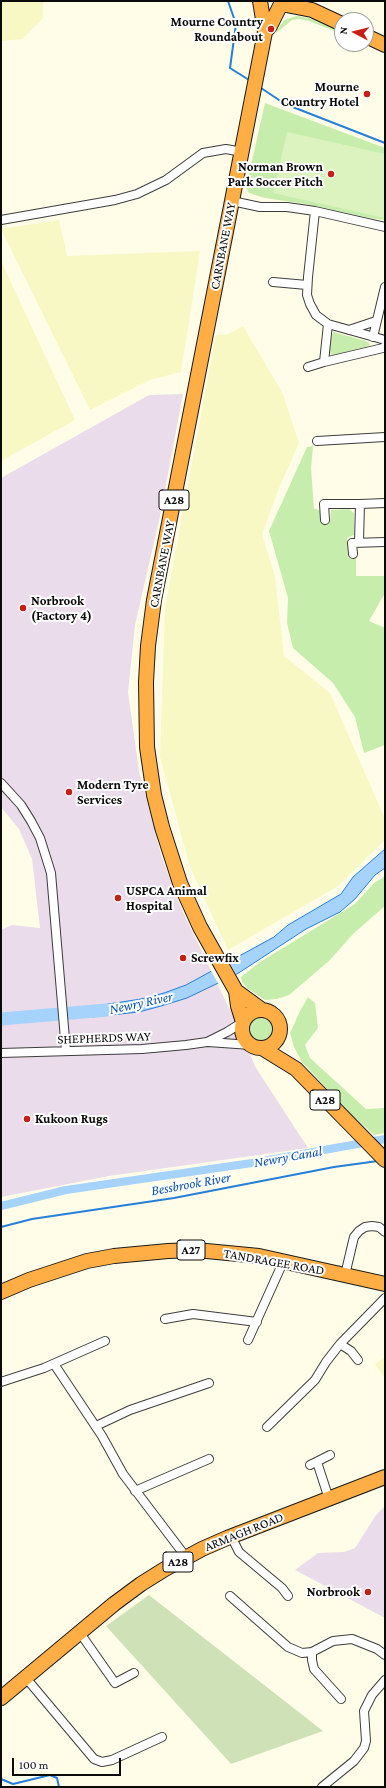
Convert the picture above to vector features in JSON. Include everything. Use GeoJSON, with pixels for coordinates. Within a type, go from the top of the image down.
{"type":"FeatureCollection","features":[{"type":"Feature","properties":{"kind":"highway"},"geometry":{"type":"LineString","coordinates":[[260,1],[270,6],[284,3],[308,5],[334,20]]}},
{"type":"Feature","properties":{"kind":"highway"},"geometry":{"type":"LineString","coordinates":[[260,1],[265,32]]}},
{"type":"Feature","properties":{"kind":"highway"},"geometry":{"type":"LineString","coordinates":[[265,32],[284,3]]}},
{"type":"Feature","properties":{"kind":"highway","name":"CARNBANE WAY"},"geometry":{"type":"LineString","coordinates":[[233,988],[217,960],[180,884],[162,827],[154,795],[147,746],[146,682],[148,646],[154,600],[265,32]]}},
{"type":"Feature","properties":{"kind":"highway"},"geometry":{"type":"LineString","coordinates":[[374,40],[385,45]]}},
{"type":"Feature","properties":{"kind":"highway"},"geometry":{"type":"LineString","coordinates":[[233,988],[262,1010]]}},
{"type":"Feature","properties":{"kind":"highway"},"geometry":{"type":"LineString","coordinates":[[233,988],[243,1022],[242,1032],[246,1042],[256,1046],[296,1069]]}},
{"type":"Feature","properties":{"kind":"highway"},"geometry":{"type":"LineString","coordinates":[[243,1022],[250,1013],[262,1010],[268,1011],[276,1018],[280,1029],[279,1035],[272,1044],[256,1046]]}},
{"type":"Feature","properties":{"kind":"highway"},"geometry":{"type":"LineString","coordinates":[[279,1035],[296,1069]]}},
{"type":"Feature","properties":{"kind":"highway","name":"A28"},"geometry":{"type":"LineString","coordinates":[[296,1069],[385,1160]]}},
{"type":"Feature","properties":{"kind":"highway","name":"TANDRAGEE ROAD"},"geometry":{"type":"LineString","coordinates":[[1,1292],[59,1269],[87,1261],[142,1252],[196,1250],[284,1260],[385,1284]]}},
{"type":"Feature","properties":{"kind":"highway","name":"ARMAGH ROAD"},"geometry":{"type":"LineString","coordinates":[[1,1698],[141,1584],[186,1557],[231,1536],[385,1477]]}},
{"type":"Feature","properties":{"kind":"street"},"geometry":{"type":"LineString","coordinates":[[1,220],[115,200],[137,194],[166,180],[203,153],[226,150],[242,152]]}},
{"type":"Feature","properties":{"kind":"street"},"geometry":{"type":"LineString","coordinates":[[232,200],[260,207],[287,207],[315,211],[385,227]]}},
{"type":"Feature","properties":{"kind":"street"},"geometry":{"type":"LineString","coordinates":[[315,211],[307,285],[307,295],[310,304],[316,315],[328,324],[385,340]]}},
{"type":"Feature","properties":{"kind":"street"},"geometry":{"type":"LineString","coordinates":[[273,282],[307,285]]}},
{"type":"Feature","properties":{"kind":"street"},"geometry":{"type":"LineString","coordinates":[[373,337],[376,321],[382,305],[385,287]]}},
{"type":"Feature","properties":{"kind":"street"},"geometry":{"type":"LineString","coordinates":[[349,330],[376,321]]}},
{"type":"Feature","properties":{"kind":"street"},"geometry":{"type":"LineString","coordinates":[[324,362],[328,324]]}},
{"type":"Feature","properties":{"kind":"street"},"geometry":{"type":"LineString","coordinates":[[308,367],[384,348],[385,346]]}},
{"type":"Feature","properties":{"kind":"street"},"geometry":{"type":"LineString","coordinates":[[317,441],[385,437]]}},
{"type":"Feature","properties":{"kind":"street"},"geometry":{"type":"LineString","coordinates":[[324,520],[324,504],[385,503]]}},
{"type":"Feature","properties":{"kind":"street"},"geometry":{"type":"LineString","coordinates":[[359,542],[360,504]]}},
{"type":"Feature","properties":{"kind":"street"},"geometry":{"type":"LineString","coordinates":[[352,554],[352,543],[385,542]]}},
{"type":"Feature","properties":{"kind":"street"},"geometry":{"type":"LineString","coordinates":[[1,783],[22,805],[40,838],[51,873],[66,1051]]}},
{"type":"Feature","properties":{"kind":"street","name":"SHEPHERDS WAY"},"geometry":{"type":"LineString","coordinates":[[207,1042],[228,1032],[243,1022]]}},
{"type":"Feature","properties":{"kind":"street","name":"SHEPHERDS WAY"},"geometry":{"type":"LineString","coordinates":[[1,1053],[162,1048],[207,1042],[256,1046]]}},
{"type":"Feature","properties":{"kind":"street"},"geometry":{"type":"LineString","coordinates":[[345,1275],[354,1237],[359,1231],[365,1227],[372,1226],[379,1227],[385,1232]]}},
{"type":"Feature","properties":{"kind":"street"},"geometry":{"type":"LineString","coordinates":[[248,1340],[284,1260]]}},
{"type":"Feature","properties":{"kind":"street"},"geometry":{"type":"LineString","coordinates":[[267,1426],[315,1380],[340,1344],[385,1298]]}},
{"type":"Feature","properties":{"kind":"street"},"geometry":{"type":"LineString","coordinates":[[165,1319],[193,1314],[257,1322]]}},
{"type":"Feature","properties":{"kind":"street"},"geometry":{"type":"LineString","coordinates":[[1,1382],[54,1364],[105,1341]]}},
{"type":"Feature","properties":{"kind":"street"},"geometry":{"type":"LineString","coordinates":[[340,1344],[351,1351],[358,1360]]}},
{"type":"Feature","properties":{"kind":"street"},"geometry":{"type":"LineString","coordinates":[[54,1364],[96,1426],[115,1461],[135,1491],[186,1557]]}},
{"type":"Feature","properties":{"kind":"street"},"geometry":{"type":"LineString","coordinates":[[96,1426],[130,1410],[209,1384]]}},
{"type":"Feature","properties":{"kind":"street"},"geometry":{"type":"LineString","coordinates":[[329,1499],[313,1464],[330,1455]]}},
{"type":"Feature","properties":{"kind":"street"},"geometry":{"type":"LineString","coordinates":[[135,1491],[209,1459]]}},
{"type":"Feature","properties":{"kind":"street"},"geometry":{"type":"LineString","coordinates":[[231,1536],[239,1552],[282,1588],[288,1596]]}},
{"type":"Feature","properties":{"kind":"street"},"geometry":{"type":"LineString","coordinates":[[230,1596],[288,1647],[302,1653],[312,1652],[334,1642],[352,1639],[377,1649],[385,1655]]}},
{"type":"Feature","properties":{"kind":"street"},"geometry":{"type":"LineString","coordinates":[[80,1633],[115,1683],[134,1673]]}},
{"type":"Feature","properties":{"kind":"street"},"geometry":{"type":"LineString","coordinates":[[312,1652],[314,1668],[341,1699]]}},
{"type":"Feature","properties":{"kind":"street"},"geometry":{"type":"LineString","coordinates":[[26,1678],[94,1759],[102,1762],[112,1760],[162,1738]]}},
{"type":"Feature","properties":{"kind":"street"},"geometry":{"type":"LineString","coordinates":[[322,1787],[354,1761],[364,1748],[366,1741],[364,1711],[372,1695],[385,1680]]}},
{"type":"Feature","properties":{"kind":"shaded area"},"geometry":{"type":"Polygon","coordinates":[[[183,394],[160,516],[135,625],[128,692],[139,771],[162,858],[182,910],[256,1068],[308,1148],[109,1176],[1,1197],[1,930],[12,925],[40,928],[32,859],[19,829],[1,807],[1,478],[149,395],[183,394]]]}},
{"type":"Feature","properties":{"kind":"shaded area"},"geometry":{"type":"Polygon","coordinates":[[[385,1506],[385,1618],[295,1570],[318,1553],[344,1552],[355,1548],[376,1515],[385,1506]]]}},
{"type":"Feature","properties":{"kind":"green space"},"geometry":{"type":"Polygon","coordinates":[[[1,1],[43,1],[43,18],[22,39],[1,41],[1,1]]]}},
{"type":"Feature","properties":{"kind":"green space"},"geometry":{"type":"Polygon","coordinates":[[[297,16],[315,19],[334,28],[334,31],[309,21],[299,19],[292,20],[274,35],[284,20],[297,16]]]}},
{"type":"Feature","properties":{"kind":"green space","name":"Norman Brown Park Soccer Pitch"},"geometry":{"type":"Polygon","coordinates":[[[265,103],[385,148],[385,220],[305,204],[265,198],[249,193],[246,187],[265,103]]]}},
{"type":"Feature","properties":{"kind":"green space","name":"Norman Brown Park Soccer Pitch"},"geometry":{"type":"Polygon","coordinates":[[[287,132],[385,154],[385,218],[273,193],[287,132]]]}},
{"type":"Feature","properties":{"kind":"green space"},"geometry":{"type":"Polygon","coordinates":[[[59,220],[67,256],[200,251],[181,372],[150,380],[90,410],[1,229],[59,220]]]}},
{"type":"Feature","properties":{"kind":"green space"},"geometry":{"type":"Polygon","coordinates":[[[1,261],[75,420],[1,461],[1,261]]]}},
{"type":"Feature","properties":{"kind":"green space"},"geometry":{"type":"Polygon","coordinates":[[[243,326],[283,394],[299,443],[279,488],[262,534],[275,577],[284,656],[330,693],[385,819],[385,840],[338,886],[228,950],[190,867],[160,757],[165,608],[216,335],[229,334],[243,326]]]}},
{"type":"Feature","properties":{"kind":"green space"},"geometry":{"type":"Polygon","coordinates":[[[333,332],[366,341],[370,344],[369,346],[333,355],[329,353],[333,332]]]}},
{"type":"Feature","properties":{"kind":"green space"},"geometry":{"type":"Polygon","coordinates":[[[313,446],[311,468],[314,509],[321,512],[321,522],[330,521],[331,510],[349,509],[354,513],[354,535],[347,538],[348,558],[356,559],[356,576],[385,576],[385,593],[369,621],[385,628],[385,745],[364,753],[355,717],[333,683],[293,648],[287,623],[288,598],[269,531],[307,447],[313,446]]]}},
{"type":"Feature","properties":{"kind":"green space"},"geometry":{"type":"Polygon","coordinates":[[[385,876],[385,906],[353,934],[329,961],[289,995],[277,999],[265,1000],[247,988],[242,982],[241,977],[260,962],[355,904],[374,883],[385,876]]]}},
{"type":"Feature","properties":{"kind":"green space"},"geometry":{"type":"Polygon","coordinates":[[[308,997],[315,1003],[318,1028],[305,1045],[310,1058],[366,1109],[385,1108],[385,1133],[374,1135],[352,1115],[302,1062],[294,1047],[290,1033],[308,997]]]}},
{"type":"Feature","properties":{"kind":"green space"},"geometry":{"type":"Polygon","coordinates":[[[260,1016],[269,1020],[273,1029],[269,1038],[260,1042],[251,1038],[247,1029],[251,1020],[260,1016]]]}},
{"type":"Feature","properties":{"kind":"green space"},"geometry":{"type":"Polygon","coordinates":[[[385,1357],[385,1379],[375,1364],[385,1357]]]}},
{"type":"Feature","properties":{"kind":"green space"},"geometry":{"type":"Polygon","coordinates":[[[149,1595],[323,1731],[231,1764],[106,1626],[149,1595]]]}},
{"type":"Feature","properties":{"kind":"water"},"geometry":{"type":"Polygon","coordinates":[[[385,849],[385,868],[375,875],[355,899],[340,912],[306,929],[237,974],[187,998],[161,1006],[139,1012],[92,1017],[89,1007],[141,999],[186,985],[274,937],[288,925],[341,894],[353,877],[385,849]]]}},
{"type":"Feature","properties":{"kind":"pier"},"geometry":{"type":"Polygon","coordinates":[[[228,959],[237,976],[219,985],[210,969],[228,959]]]}},
{"type":"Feature","properties":{"kind":"waterway"},"geometry":{"type":"LineString","coordinates":[[228,1],[236,24],[230,68],[249,80]]}},
{"type":"Feature","properties":{"kind":"waterway"},"geometry":{"type":"LineString","coordinates":[[261,88],[285,104],[385,143]]}},
{"type":"Feature","properties":{"kind":"waterway","name":"Newry River"},"geometry":{"type":"LineString","coordinates":[[1,1019],[107,1010]]}},
{"type":"Feature","properties":{"kind":"waterway","name":"Newry Canal"},"geometry":{"type":"LineString","coordinates":[[1,1206],[66,1190],[252,1163],[385,1139]]}},
{"type":"Feature","properties":{"kind":"waterway","name":"Bessbrook River"},"geometry":{"type":"LineString","coordinates":[[1,1227],[32,1219],[174,1198],[334,1167],[378,1161]]}},
{"type":"Feature","properties":{"kind":"waterway","name":"Bessbrook River"},"geometry":{"type":"LineString","coordinates":[[1,1779],[13,1784],[50,1775],[57,1778],[59,1787]]}},
{"type":"Feature","properties":{"kind":"place","name":"Mourne Country Roundabout"},"geometry":{"type":"Point","coordinates":[271,29]}},
{"type":"Feature","properties":{"kind":"place","name":"Mourne Country Hotel"},"geometry":{"type":"Point","coordinates":[367,94]}},
{"type":"Feature","properties":{"kind":"place","name":"Norman Brown Park Soccer Pitch"},"geometry":{"type":"Point","coordinates":[331,174]}},
{"type":"Feature","properties":{"kind":"place","name":"Norbrook (Factory 4)"},"geometry":{"type":"Point","coordinates":[23,608]}},
{"type":"Feature","properties":{"kind":"place","name":"Modern Tyre Services"},"geometry":{"type":"Point","coordinates":[69,792]}},
{"type":"Feature","properties":{"kind":"place","name":"USPCA Animal Hospital"},"geometry":{"type":"Point","coordinates":[118,898]}},
{"type":"Feature","properties":{"kind":"place","name":"Screwfix"},"geometry":{"type":"Point","coordinates":[183,958]}},
{"type":"Feature","properties":{"kind":"place","name":"Kukoon Rugs"},"geometry":{"type":"Point","coordinates":[27,1119]}},
{"type":"Feature","properties":{"kind":"place","name":"Norbrook"},"geometry":{"type":"Point","coordinates":[368,1592]}}]}
